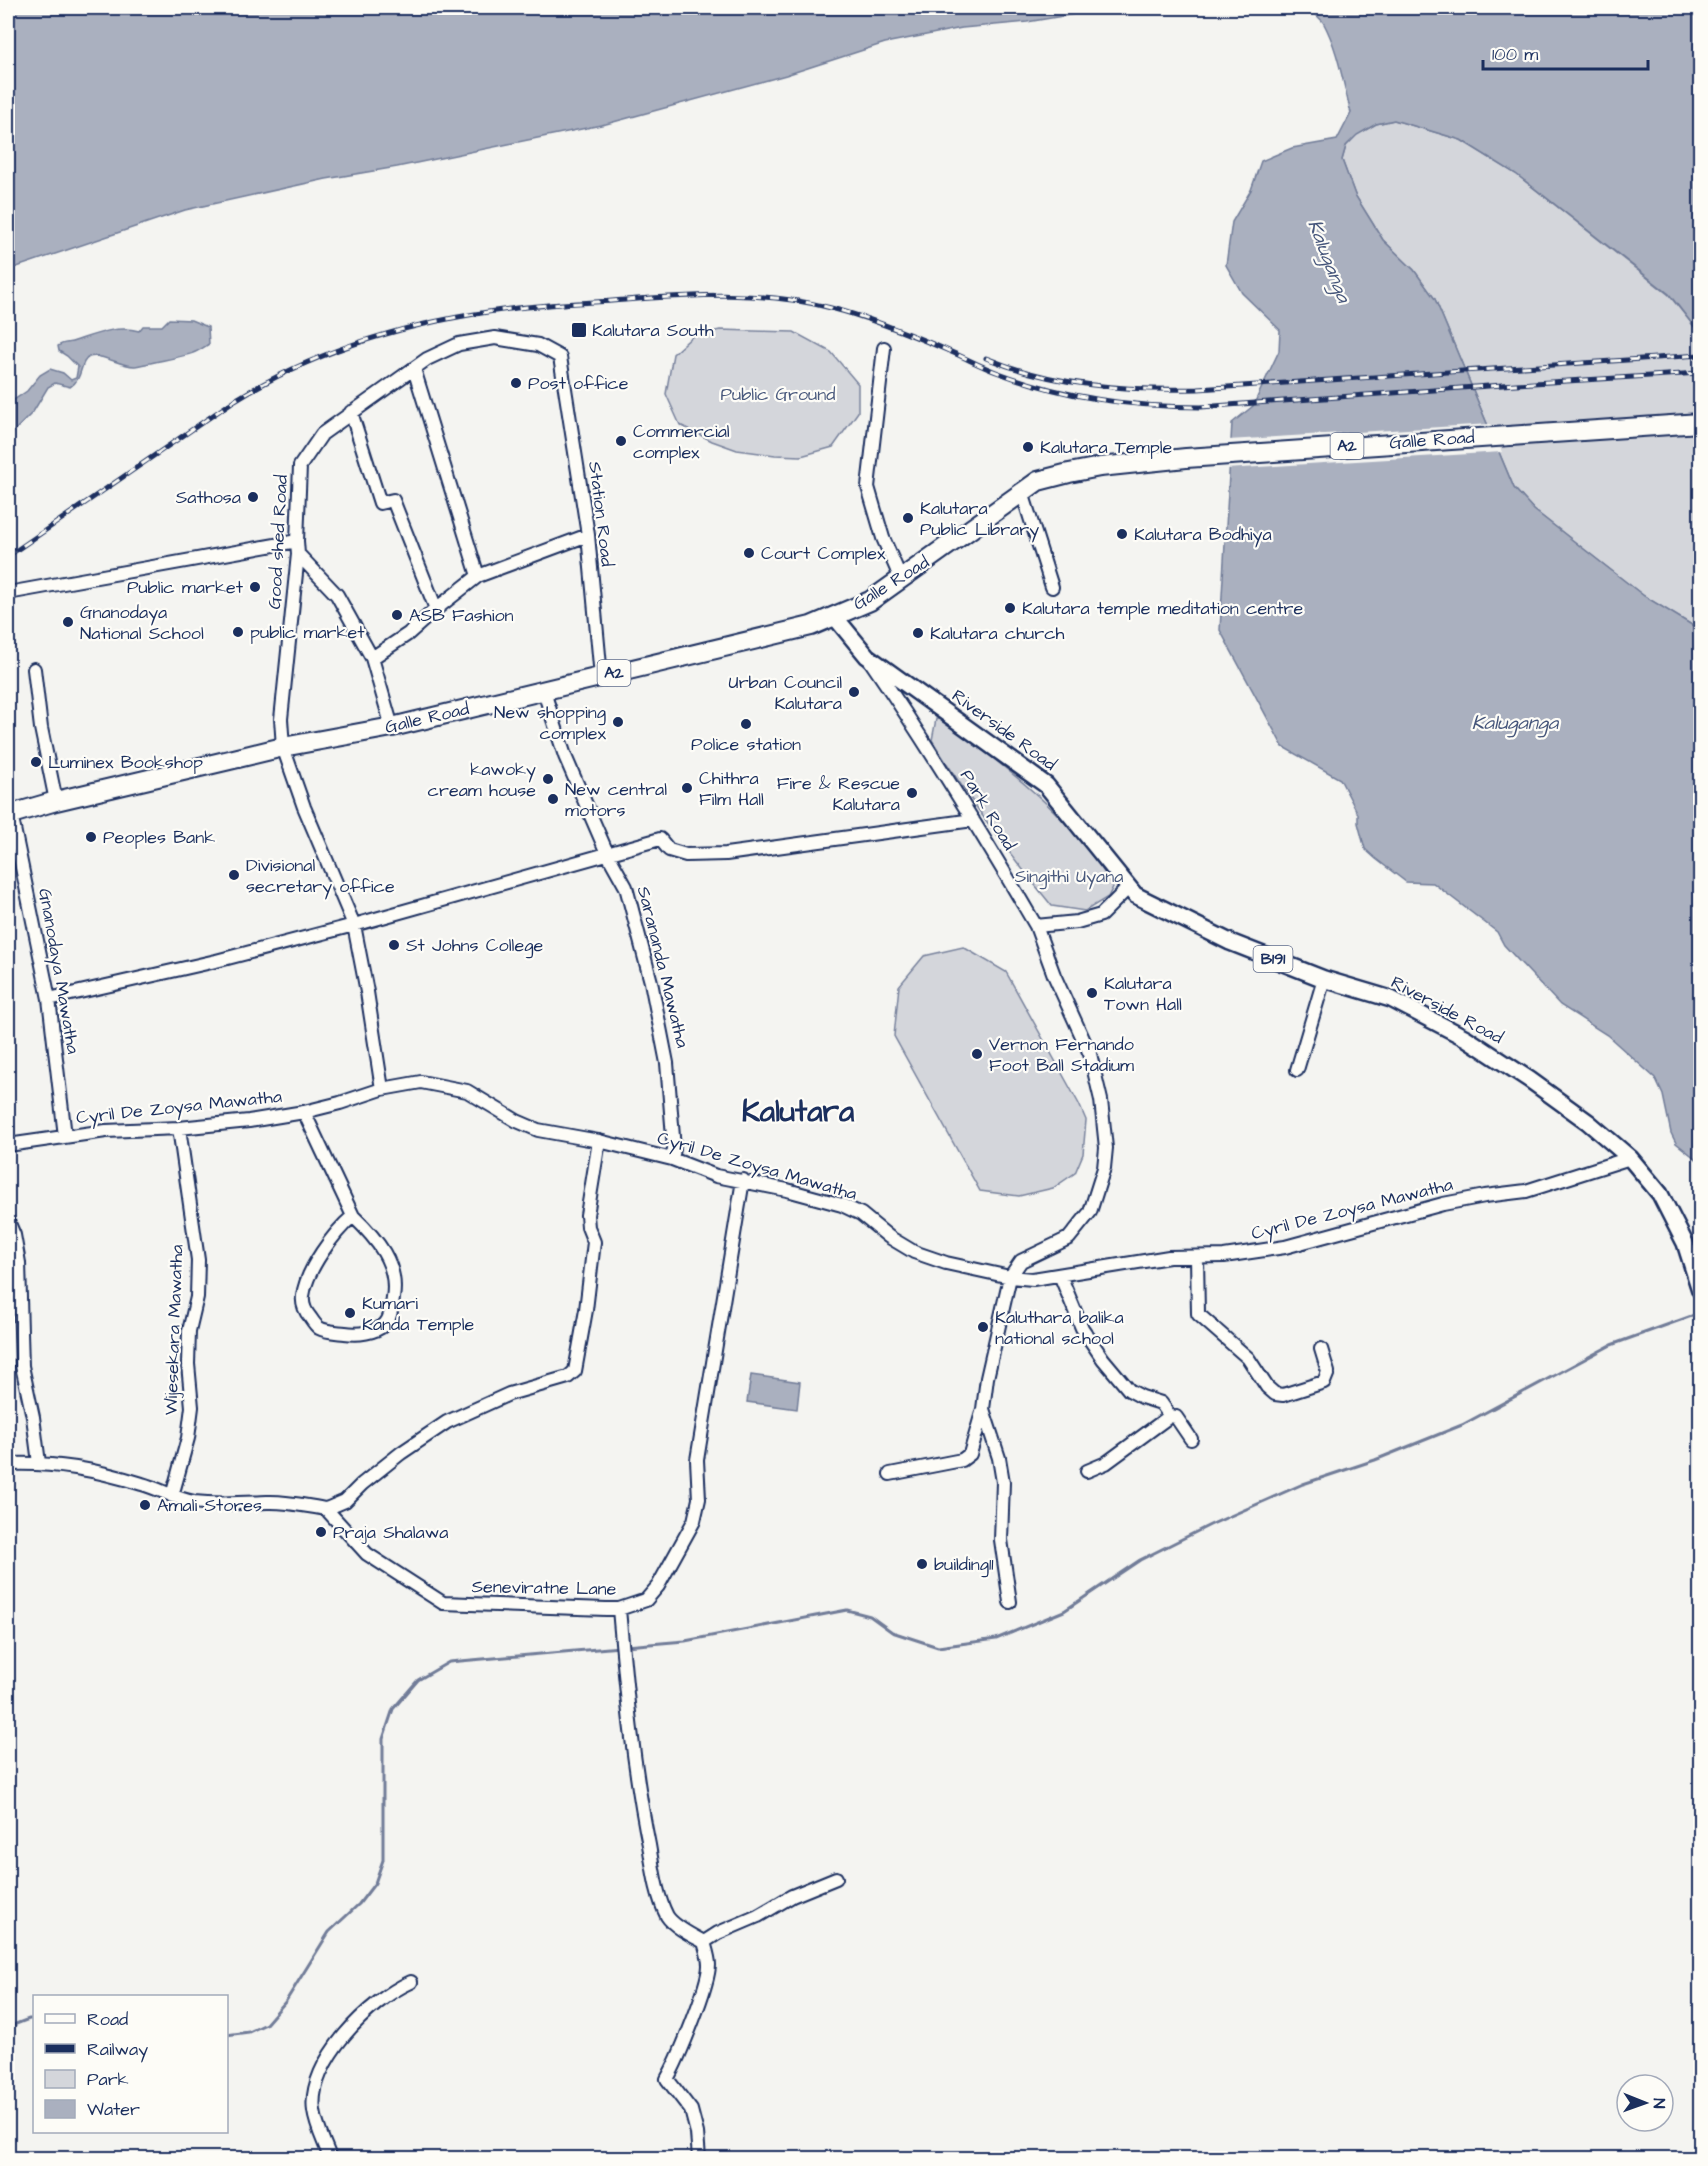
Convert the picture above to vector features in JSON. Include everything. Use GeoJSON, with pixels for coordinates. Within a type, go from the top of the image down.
{"type":"FeatureCollection","features":[{"type":"Feature","properties":{"kind":"highway","name":"Galle Road"},"geometry":{"type":"LineString","coordinates":[[9,814],[283,747],[392,727],[544,692],[601,676],[812,626],[870,601],[1038,482],[1069,473],[1186,458],[1701,423]]}},
{"type":"Feature","properties":{"kind":"main road","name":"Riverside Road"},"geometry":{"type":"LineString","coordinates":[[836,617],[867,656],[1046,785],[1136,896],[1230,942],[1324,979],[1391,999],[1466,1038],[1588,1122],[1630,1158],[1660,1194],[1685,1243],[1701,1290]]}},
{"type":"Feature","properties":{"kind":"street","name":"Good shed Road"},"geometry":{"type":"LineString","coordinates":[[382,1089],[368,992],[354,925],[304,807],[283,747],[281,720],[297,547],[300,466],[322,434],[427,359],[459,344],[495,338],[538,345],[560,357]]}},
{"type":"Feature","properties":{"kind":"street"},"geometry":{"type":"LineString","coordinates":[[885,348],[868,487],[883,538],[901,579]]}},
{"type":"Feature","properties":{"kind":"street","name":"Station Road"},"geometry":{"type":"LineString","coordinates":[[560,357],[588,535],[601,676]]}},
{"type":"Feature","properties":{"kind":"street"},"geometry":{"type":"LineString","coordinates":[[414,369],[478,576]]}},
{"type":"Feature","properties":{"kind":"street"},"geometry":{"type":"LineString","coordinates":[[351,412],[380,503],[393,500],[436,609]]}},
{"type":"Feature","properties":{"kind":"street"},"geometry":{"type":"LineString","coordinates":[[1023,492],[1052,587]]}},
{"type":"Feature","properties":{"kind":"street"},"geometry":{"type":"LineString","coordinates":[[372,658],[408,634],[478,576],[588,535]]}},
{"type":"Feature","properties":{"kind":"street"},"geometry":{"type":"LineString","coordinates":[[8,593],[297,547],[337,595],[372,658],[392,727]]}},
{"type":"Feature","properties":{"kind":"street","name":"Park Road"},"geometry":{"type":"LineString","coordinates":[[867,656],[974,820],[1036,926],[1054,975],[1090,1054],[1101,1100],[1106,1148],[1104,1168],[1090,1212],[1069,1238],[1022,1261],[1010,1277]]}},
{"type":"Feature","properties":{"kind":"street"},"geometry":{"type":"LineString","coordinates":[[34,669],[40,728],[56,801]]}},
{"type":"Feature","properties":{"kind":"street","name":"Sarananda Mawatha"},"geometry":{"type":"LineString","coordinates":[[544,692],[565,756],[607,853],[626,887],[651,982],[668,1063],[674,1149],[672,1159]]}},
{"type":"Feature","properties":{"kind":"street","name":"Gnanodaya Mawatha"},"geometry":{"type":"LineString","coordinates":[[9,814],[50,999],[65,1136]]}},
{"type":"Feature","properties":{"kind":"street"},"geometry":{"type":"LineString","coordinates":[[50,999],[216,961],[354,925],[660,839],[669,850],[686,855],[726,854],[974,820]]}},
{"type":"Feature","properties":{"kind":"street"},"geometry":{"type":"LineString","coordinates":[[1036,926],[1077,922],[1101,915],[1129,887]]}},
{"type":"Feature","properties":{"kind":"street"},"geometry":{"type":"LineString","coordinates":[[1297,1070],[1324,979]]}},
{"type":"Feature","properties":{"kind":"street","name":"Cyril De Zoysa Mawatha"},"geometry":{"type":"LineString","coordinates":[[8,1145],[106,1131],[179,1128],[249,1121],[304,1112],[382,1089],[421,1082],[467,1091],[517,1121],[538,1130],[599,1141],[672,1159],[716,1176],[743,1180],[842,1205],[861,1214],[889,1237],[914,1252],[946,1263],[1010,1277],[1033,1279],[1145,1260],[1224,1256],[1285,1247],[1443,1204],[1526,1191],[1630,1158]]}},
{"type":"Feature","properties":{"kind":"street"},"geometry":{"type":"LineString","coordinates":[[304,1112],[353,1216],[379,1243],[391,1267],[396,1284],[391,1312],[385,1324],[370,1332],[354,1334],[333,1332],[318,1327],[305,1310],[302,1297],[313,1266],[338,1229],[353,1216]]}},
{"type":"Feature","properties":{"kind":"street","name":"Wijesekara Mawatha"},"geometry":{"type":"LineString","coordinates":[[172,1496],[188,1438],[192,1407],[188,1364],[189,1331],[197,1297],[198,1260],[179,1128]]}},
{"type":"Feature","properties":{"kind":"street"},"geometry":{"type":"LineString","coordinates":[[8,1464],[39,1463],[94,1470],[194,1502],[239,1505],[267,1502],[291,1503],[326,1509],[345,1501],[362,1484],[401,1453],[447,1422],[509,1394],[568,1377],[575,1371],[586,1310],[594,1242],[588,1227],[587,1215],[599,1141]]}},
{"type":"Feature","properties":{"kind":"street","name":"Seneviratne Lane"},"geometry":{"type":"LineString","coordinates":[[326,1509],[367,1554],[443,1603],[619,1609],[646,1600],[658,1586],[694,1521],[699,1499],[698,1460],[743,1180]]}},
{"type":"Feature","properties":{"kind":"street"},"geometry":{"type":"LineString","coordinates":[[8,1221],[14,1235],[19,1263],[22,1366],[33,1417],[39,1463]]}},
{"type":"Feature","properties":{"kind":"street"},"geometry":{"type":"LineString","coordinates":[[1197,1257],[1198,1314],[1248,1358],[1267,1387],[1275,1394],[1283,1395],[1324,1382],[1328,1372],[1321,1349]]}},
{"type":"Feature","properties":{"kind":"street"},"geometry":{"type":"LineString","coordinates":[[1060,1275],[1082,1328],[1103,1359],[1129,1390],[1161,1403],[1170,1416]]}},
{"type":"Feature","properties":{"kind":"street"},"geometry":{"type":"LineString","coordinates":[[890,1474],[962,1460],[970,1455],[983,1409],[987,1378],[1010,1277]]}},
{"type":"Feature","properties":{"kind":"street"},"geometry":{"type":"LineString","coordinates":[[983,1409],[999,1458],[1003,1482],[1001,1540],[1010,1602]]}},
{"type":"Feature","properties":{"kind":"street"},"geometry":{"type":"LineString","coordinates":[[1087,1471],[1106,1463],[1170,1416],[1176,1417],[1191,1439]]}},
{"type":"Feature","properties":{"kind":"street"},"geometry":{"type":"LineString","coordinates":[[619,1609],[641,1807],[657,1889],[668,1918],[691,1936],[705,1942]]}},
{"type":"Feature","properties":{"kind":"street"},"geometry":{"type":"LineString","coordinates":[[705,1942],[718,1933],[758,1916],[792,1896],[836,1878]]}},
{"type":"Feature","properties":{"kind":"street"},"geometry":{"type":"LineString","coordinates":[[699,2158],[697,2133],[691,2110],[667,2079],[699,2003],[709,1966],[705,1942]]}},
{"type":"Feature","properties":{"kind":"street"},"geometry":{"type":"LineString","coordinates":[[330,2158],[314,2112],[314,2090],[329,2055],[339,2040],[362,2016],[386,1996],[411,1982]]}},
{"type":"Feature","properties":{"kind":"green space","name":"Kaluganga"},"geometry":{"type":"Polygon","coordinates":[[[1394,120],[1461,140],[1516,174],[1669,295],[1700,334],[1700,630],[1644,596],[1534,510],[1514,488],[1435,299],[1414,270],[1383,240],[1355,195],[1342,160],[1346,146],[1356,135],[1376,124],[1394,120]]]}},
{"type":"Feature","properties":{"kind":"green space","name":"Public Ground"},"geometry":{"type":"Polygon","coordinates":[[[720,330],[794,332],[831,352],[858,384],[858,412],[833,447],[801,456],[737,450],[680,425],[666,394],[673,354],[693,336],[720,330]]]}},
{"type":"Feature","properties":{"kind":"green space","name":"Singithi Uyana"},"geometry":{"type":"Polygon","coordinates":[[[936,719],[954,722],[977,745],[1054,811],[1100,866],[1113,887],[1108,897],[1085,911],[1052,906],[989,825],[932,740],[936,719]]]}},
{"type":"Feature","properties":{"kind":"green space","name":"Vernon Fernando Foot Ball Stadium"},"geometry":{"type":"Polygon","coordinates":[[[963,947],[1006,972],[1086,1120],[1083,1154],[1075,1173],[1053,1188],[1019,1196],[980,1191],[894,1036],[899,986],[924,956],[963,947]]]}},
{"type":"Feature","properties":{"kind":"water"},"geometry":{"type":"Polygon","coordinates":[[[8,8],[1103,8],[1027,22],[962,28],[885,43],[786,75],[606,124],[397,167],[326,179],[185,210],[8,270],[8,8]]]}},
{"type":"Feature","properties":{"kind":"water","name":"Kaluganga"},"geometry":{"type":"Polygon","coordinates":[[[1311,8],[1700,8],[1700,334],[1669,294],[1516,174],[1461,140],[1394,120],[1376,124],[1357,135],[1346,146],[1342,160],[1355,195],[1383,240],[1414,270],[1435,299],[1514,488],[1534,510],[1644,596],[1700,630],[1700,1162],[1676,1143],[1671,1133],[1663,1095],[1655,1078],[1607,1035],[1560,1005],[1504,945],[1497,932],[1433,883],[1406,882],[1365,849],[1358,814],[1340,779],[1283,747],[1220,630],[1232,423],[1253,406],[1279,351],[1280,330],[1242,293],[1226,265],[1232,222],[1251,190],[1261,161],[1292,148],[1337,140],[1351,113],[1333,43],[1323,22],[1311,8]]]}},
{"type":"Feature","properties":{"kind":"water"},"geometry":{"type":"Polygon","coordinates":[[[169,319],[191,320],[208,327],[209,344],[190,354],[134,366],[94,356],[89,357],[80,375],[70,387],[55,383],[48,387],[33,412],[8,437],[8,404],[27,391],[40,375],[50,369],[63,373],[71,380],[76,378],[78,367],[59,351],[58,346],[107,331],[131,329],[139,331],[143,326],[162,326],[169,319]]]}},
{"type":"Feature","properties":{"kind":"water"},"geometry":{"type":"Polygon","coordinates":[[[751,1375],[800,1382],[797,1409],[747,1402],[751,1375]]]}},
{"type":"Feature","properties":{"kind":"pier"},"geometry":{"type":"Polygon","coordinates":[[[1490,424],[1502,452],[1226,469],[1228,440],[1490,424]]]}},
{"type":"Feature","properties":{"kind":"waterway"},"geometry":{"type":"LineString","coordinates":[[626,1646],[685,1641],[847,1610],[870,1616],[892,1632],[938,1647],[996,1639],[1064,1611],[1140,1560],[1210,1525],[1303,1484],[1375,1460],[1462,1425],[1611,1345],[1700,1313]]}},
{"type":"Feature","properties":{"kind":"waterway"},"geometry":{"type":"LineString","coordinates":[[228,2035],[249,2032],[266,2024],[286,2001],[329,1932],[359,1904],[375,1883],[383,1860],[383,1739],[393,1709],[418,1680],[449,1662],[620,1647]]}},
{"type":"Feature","properties":{"kind":"waterway"},"geometry":{"type":"LineString","coordinates":[[8,2027],[33,2019]]}},
{"type":"Feature","properties":{"kind":"railway"},"geometry":{"type":"LineString","coordinates":[[8,556],[235,400],[300,366],[402,329],[474,314],[524,307],[728,295],[780,298],[846,312],[876,322],[993,371],[1049,389],[1124,403],[1175,407],[1700,373]]}},
{"type":"Feature","properties":{"kind":"railway"},"geometry":{"type":"LineString","coordinates":[[986,358],[1038,375],[1091,385],[1144,389],[1198,389],[1700,355]]}},
{"type":"Feature","properties":{"kind":"place","name":"Kalutara South"},"geometry":{"type":"Point","coordinates":[579,330]}},
{"type":"Feature","properties":{"kind":"place","name":"Post office"},"geometry":{"type":"Point","coordinates":[516,383]}},
{"type":"Feature","properties":{"kind":"place","name":"Commercial complex"},"geometry":{"type":"Point","coordinates":[621,441]}},
{"type":"Feature","properties":{"kind":"place","name":"Kalutara Temple"},"geometry":{"type":"Point","coordinates":[1028,447]}},
{"type":"Feature","properties":{"kind":"place","name":"Sathosa"},"geometry":{"type":"Point","coordinates":[253,497]}},
{"type":"Feature","properties":{"kind":"place","name":"Kalutara Public Library"},"geometry":{"type":"Point","coordinates":[908,518]}},
{"type":"Feature","properties":{"kind":"place","name":"Kalutara Bodhiya"},"geometry":{"type":"Point","coordinates":[1122,534]}},
{"type":"Feature","properties":{"kind":"place","name":"Court Complex"},"geometry":{"type":"Point","coordinates":[749,553]}},
{"type":"Feature","properties":{"kind":"place","name":"Public market"},"geometry":{"type":"Point","coordinates":[255,587]}},
{"type":"Feature","properties":{"kind":"place","name":"Kalutara temple meditation centre"},"geometry":{"type":"Point","coordinates":[1010,608]}},
{"type":"Feature","properties":{"kind":"place","name":"ASB Fashion"},"geometry":{"type":"Point","coordinates":[397,615]}},
{"type":"Feature","properties":{"kind":"place","name":"Gnanodaya National School"},"geometry":{"type":"Point","coordinates":[68,622]}},
{"type":"Feature","properties":{"kind":"place","name":"public market"},"geometry":{"type":"Point","coordinates":[238,632]}},
{"type":"Feature","properties":{"kind":"place","name":"Kalutara church"},"geometry":{"type":"Point","coordinates":[918,633]}},
{"type":"Feature","properties":{"kind":"place","name":"Urban Council Kalutara"},"geometry":{"type":"Point","coordinates":[854,692]}},
{"type":"Feature","properties":{"kind":"place","name":"New shopping complex"},"geometry":{"type":"Point","coordinates":[618,722]}},
{"type":"Feature","properties":{"kind":"place","name":"Police station"},"geometry":{"type":"Point","coordinates":[746,724]}},
{"type":"Feature","properties":{"kind":"place","name":"Luminex Bookshop"},"geometry":{"type":"Point","coordinates":[36,762]}},
{"type":"Feature","properties":{"kind":"place","name":"kawoky cream house"},"geometry":{"type":"Point","coordinates":[548,779]}},
{"type":"Feature","properties":{"kind":"place","name":"Chithra Film Hall"},"geometry":{"type":"Point","coordinates":[687,788]}},
{"type":"Feature","properties":{"kind":"place","name":"Fire & Rescue Kalutara"},"geometry":{"type":"Point","coordinates":[912,793]}},
{"type":"Feature","properties":{"kind":"place","name":"New central motors"},"geometry":{"type":"Point","coordinates":[553,799]}},
{"type":"Feature","properties":{"kind":"place","name":"Peoples Bank"},"geometry":{"type":"Point","coordinates":[91,837]}},
{"type":"Feature","properties":{"kind":"place","name":"Divisional secretary office"},"geometry":{"type":"Point","coordinates":[234,875]}},
{"type":"Feature","properties":{"kind":"place","name":"St Johns College"},"geometry":{"type":"Point","coordinates":[394,945]}},
{"type":"Feature","properties":{"kind":"place","name":"Kalutara Town Hall"},"geometry":{"type":"Point","coordinates":[1092,993]}},
{"type":"Feature","properties":{"kind":"place","name":"Vernon Fernando Foot Ball Stadium"},"geometry":{"type":"Point","coordinates":[977,1054]}},
{"type":"Feature","properties":{"kind":"place","name":"Kumari Kanda Temple"},"geometry":{"type":"Point","coordinates":[350,1313]}},
{"type":"Feature","properties":{"kind":"place","name":"Kaluthara balika national school"},"geometry":{"type":"Point","coordinates":[983,1327]}},
{"type":"Feature","properties":{"kind":"place","name":"Amali Stores"},"geometry":{"type":"Point","coordinates":[145,1505]}},
{"type":"Feature","properties":{"kind":"place","name":"Praja Shalawa"},"geometry":{"type":"Point","coordinates":[321,1532]}},
{"type":"Feature","properties":{"kind":"place","name":"building11"},"geometry":{"type":"Point","coordinates":[922,1564]}},
{"type":"Feature","properties":{"kind":"district","name":"Kalutara"},"geometry":{"type":"Point","coordinates":[798,1112]}}]}
